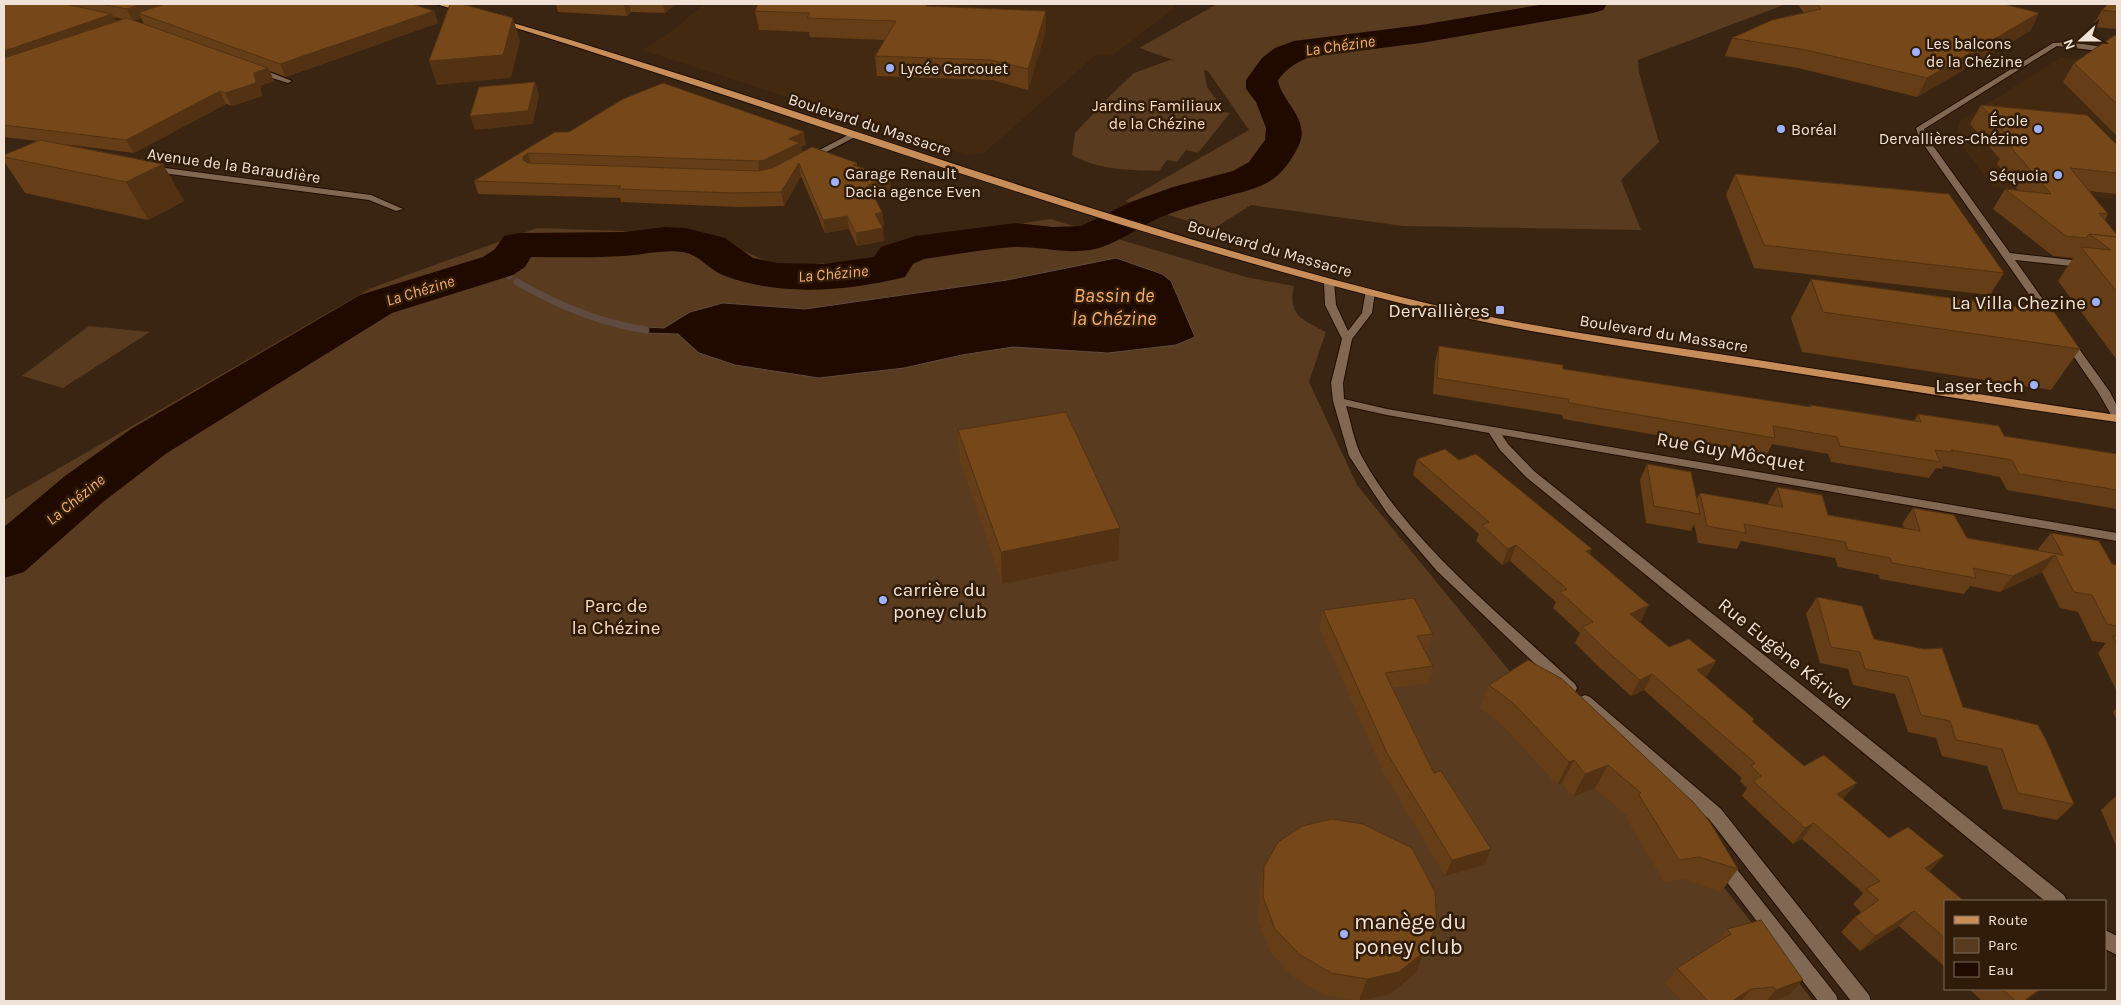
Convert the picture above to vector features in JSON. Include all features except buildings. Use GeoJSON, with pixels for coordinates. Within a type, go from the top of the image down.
{"type":"FeatureCollection","features":[{"type":"Feature","properties":{"kind":"main road"},"geometry":{"type":"LineString","coordinates":[[439,4],[477,15]]}},
{"type":"Feature","properties":{"kind":"main road","name":"Boulevard du Massacre"},"geometry":{"type":"LineString","coordinates":[[495,20],[627,59],[853,136],[1142,228],[1329,282],[1456,314],[1532,329],[2117,417]]}},
{"type":"Feature","properties":{"kind":"street"},"geometry":{"type":"LineString","coordinates":[[2066,42],[2063,38],[2069,37],[2117,42]]}},
{"type":"Feature","properties":{"kind":"street"},"geometry":{"type":"LineString","coordinates":[[2117,51],[2081,47],[2066,42],[2055,44],[1920,128],[1922,136],[2104,392],[2117,417]]}},
{"type":"Feature","properties":{"kind":"street"},"geometry":{"type":"LineString","coordinates":[[252,68],[288,81]]}},
{"type":"Feature","properties":{"kind":"street"},"geometry":{"type":"LineString","coordinates":[[795,164],[853,136]]}},
{"type":"Feature","properties":{"kind":"street","name":"Avenue de la Baraudière"},"geometry":{"type":"LineString","coordinates":[[138,168],[371,198],[399,209]]}},
{"type":"Feature","properties":{"kind":"street"},"geometry":{"type":"LineString","coordinates":[[2007,256],[2117,268]]}},
{"type":"Feature","properties":{"kind":"street"},"geometry":{"type":"LineString","coordinates":[[1329,282],[1328,300],[1333,314],[1347,339]]}},
{"type":"Feature","properties":{"kind":"street"},"geometry":{"type":"LineString","coordinates":[[1370,292],[1368,312],[1347,339],[1338,380],[1339,401],[1355,456],[1391,510],[1442,568],[1577,694],[1715,814],[1862,1001]]}},
{"type":"Feature","properties":{"kind":"street","name":"Rue Guy Môcquet"},"geometry":{"type":"LineString","coordinates":[[1339,401],[1387,412],[2117,537]]}},
{"type":"Feature","properties":{"kind":"street","name":"Rue Eugène Kérivel"},"geometry":{"type":"LineString","coordinates":[[1493,430],[1504,447],[1530,474],[2057,900]]}},
{"type":"Feature","properties":{"kind":"street"},"geometry":{"type":"LineString","coordinates":[[1577,694],[1652,780]]}},
{"type":"Feature","properties":{"kind":"street"},"geometry":{"type":"LineString","coordinates":[[1714,854],[1829,1001]]}},
{"type":"Feature","properties":{"kind":"street"},"geometry":{"type":"LineString","coordinates":[[2106,939],[2117,948]]}},
{"type":"Feature","properties":{"kind":"shaded area","name":"Lycée Carcouet"},"geometry":{"type":"Polygon","coordinates":[[[705,4],[1173,4],[1174,8],[1112,56],[1097,54],[984,153],[966,155],[642,50],[669,33],[705,4]]]}},
{"type":"Feature","properties":{"kind":"shaded area","name":"École Dervallières-Chézine"},"geometry":{"type":"Polygon","coordinates":[[[2060,58],[2117,62],[2117,199],[1993,187],[1956,137],[1960,121],[2060,58]]]}},
{"type":"Feature","properties":{"kind":"green space","name":"Jardins Familiaux de la Chézine"},"geometry":{"type":"Polygon","coordinates":[[[1217,4],[1786,4],[1638,60],[1639,73],[1659,142],[1621,180],[1641,230],[1403,226],[1251,205],[1213,229],[1125,201],[1249,130],[1208,71],[1204,70],[1207,87],[1216,99],[1208,109],[1230,113],[1198,153],[1186,150],[1177,162],[1167,160],[1159,171],[1125,169],[1092,164],[1072,155],[1075,133],[1134,73],[1170,60],[1176,61],[1139,48],[1217,4]]]}},
{"type":"Feature","properties":{"kind":"green space","name":"Parc de la Chézine"},"geometry":{"type":"Polygon","coordinates":[[[1050,219],[1246,277],[1294,286],[1292,296],[1295,310],[1304,320],[1326,332],[1309,382],[1357,485],[1516,679],[1679,830],[1813,1001],[4,1001],[4,500],[371,288],[537,228],[707,234],[777,266],[870,261],[912,240],[1050,219]]]}},
{"type":"Feature","properties":{"kind":"green space"},"geometry":{"type":"Polygon","coordinates":[[[89,326],[150,332],[63,388],[22,376],[89,326]]]}},
{"type":"Feature","properties":{"kind":"water","name":"Bassin de la Chézine"},"geometry":{"type":"Polygon","coordinates":[[[1116,258],[1162,274],[1171,281],[1195,337],[1176,345],[1108,353],[1013,347],[962,355],[904,368],[819,378],[735,365],[699,353],[678,334],[645,333],[646,327],[664,328],[690,312],[723,303],[805,309],[1007,280],[1116,258]]]}},
{"type":"Feature","properties":{"kind":"waterway","name":"La Chézine"},"geometry":{"type":"LineString","coordinates":[[4,558],[84,489],[149,441],[376,304],[498,266],[510,258],[519,245],[624,244],[665,239],[686,240],[710,247],[739,267],[777,276],[823,277],[890,268],[896,256],[915,248],[1016,235],[1053,239],[1089,238],[1145,210],[1187,195],[1246,179],[1262,170],[1272,159],[1283,140],[1284,128],[1272,100],[1263,89],[1262,80],[1273,65],[1286,55],[1305,48],[1421,34],[1593,4]]}},
{"type":"Feature","properties":{"kind":"waterway"},"geometry":{"type":"LineString","coordinates":[[498,266],[509,276]]}},
{"type":"Feature","properties":{"kind":"waterway"},"geometry":{"type":"LineString","coordinates":[[517,282],[579,312],[612,323],[646,330]]}},
{"type":"Feature","properties":{"kind":"place","name":"Les balcons de la Chézine"},"geometry":{"type":"Point","coordinates":[1916,52]}},
{"type":"Feature","properties":{"kind":"place","name":"Lycée Carcouet"},"geometry":{"type":"Point","coordinates":[890,68]}},
{"type":"Feature","properties":{"kind":"place","name":"Boréal"},"geometry":{"type":"Point","coordinates":[1781,129]}},
{"type":"Feature","properties":{"kind":"place","name":"École Dervallières-Chézine"},"geometry":{"type":"Point","coordinates":[2038,129]}},
{"type":"Feature","properties":{"kind":"place","name":"Séquoia"},"geometry":{"type":"Point","coordinates":[2058,175]}},
{"type":"Feature","properties":{"kind":"place","name":"Garage Renault Dacia agence Even"},"geometry":{"type":"Point","coordinates":[835,182]}},
{"type":"Feature","properties":{"kind":"place","name":"La Villa Chezine"},"geometry":{"type":"Point","coordinates":[2096,302]}},
{"type":"Feature","properties":{"kind":"place","name":"Dervallières"},"geometry":{"type":"Point","coordinates":[1500,310]}},
{"type":"Feature","properties":{"kind":"place","name":"Laser tech"},"geometry":{"type":"Point","coordinates":[2034,385]}},
{"type":"Feature","properties":{"kind":"place","name":"carrière du poney club"},"geometry":{"type":"Point","coordinates":[883,600]}},
{"type":"Feature","properties":{"kind":"place","name":"manège du poney club"},"geometry":{"type":"Point","coordinates":[1344,934]}}]}
